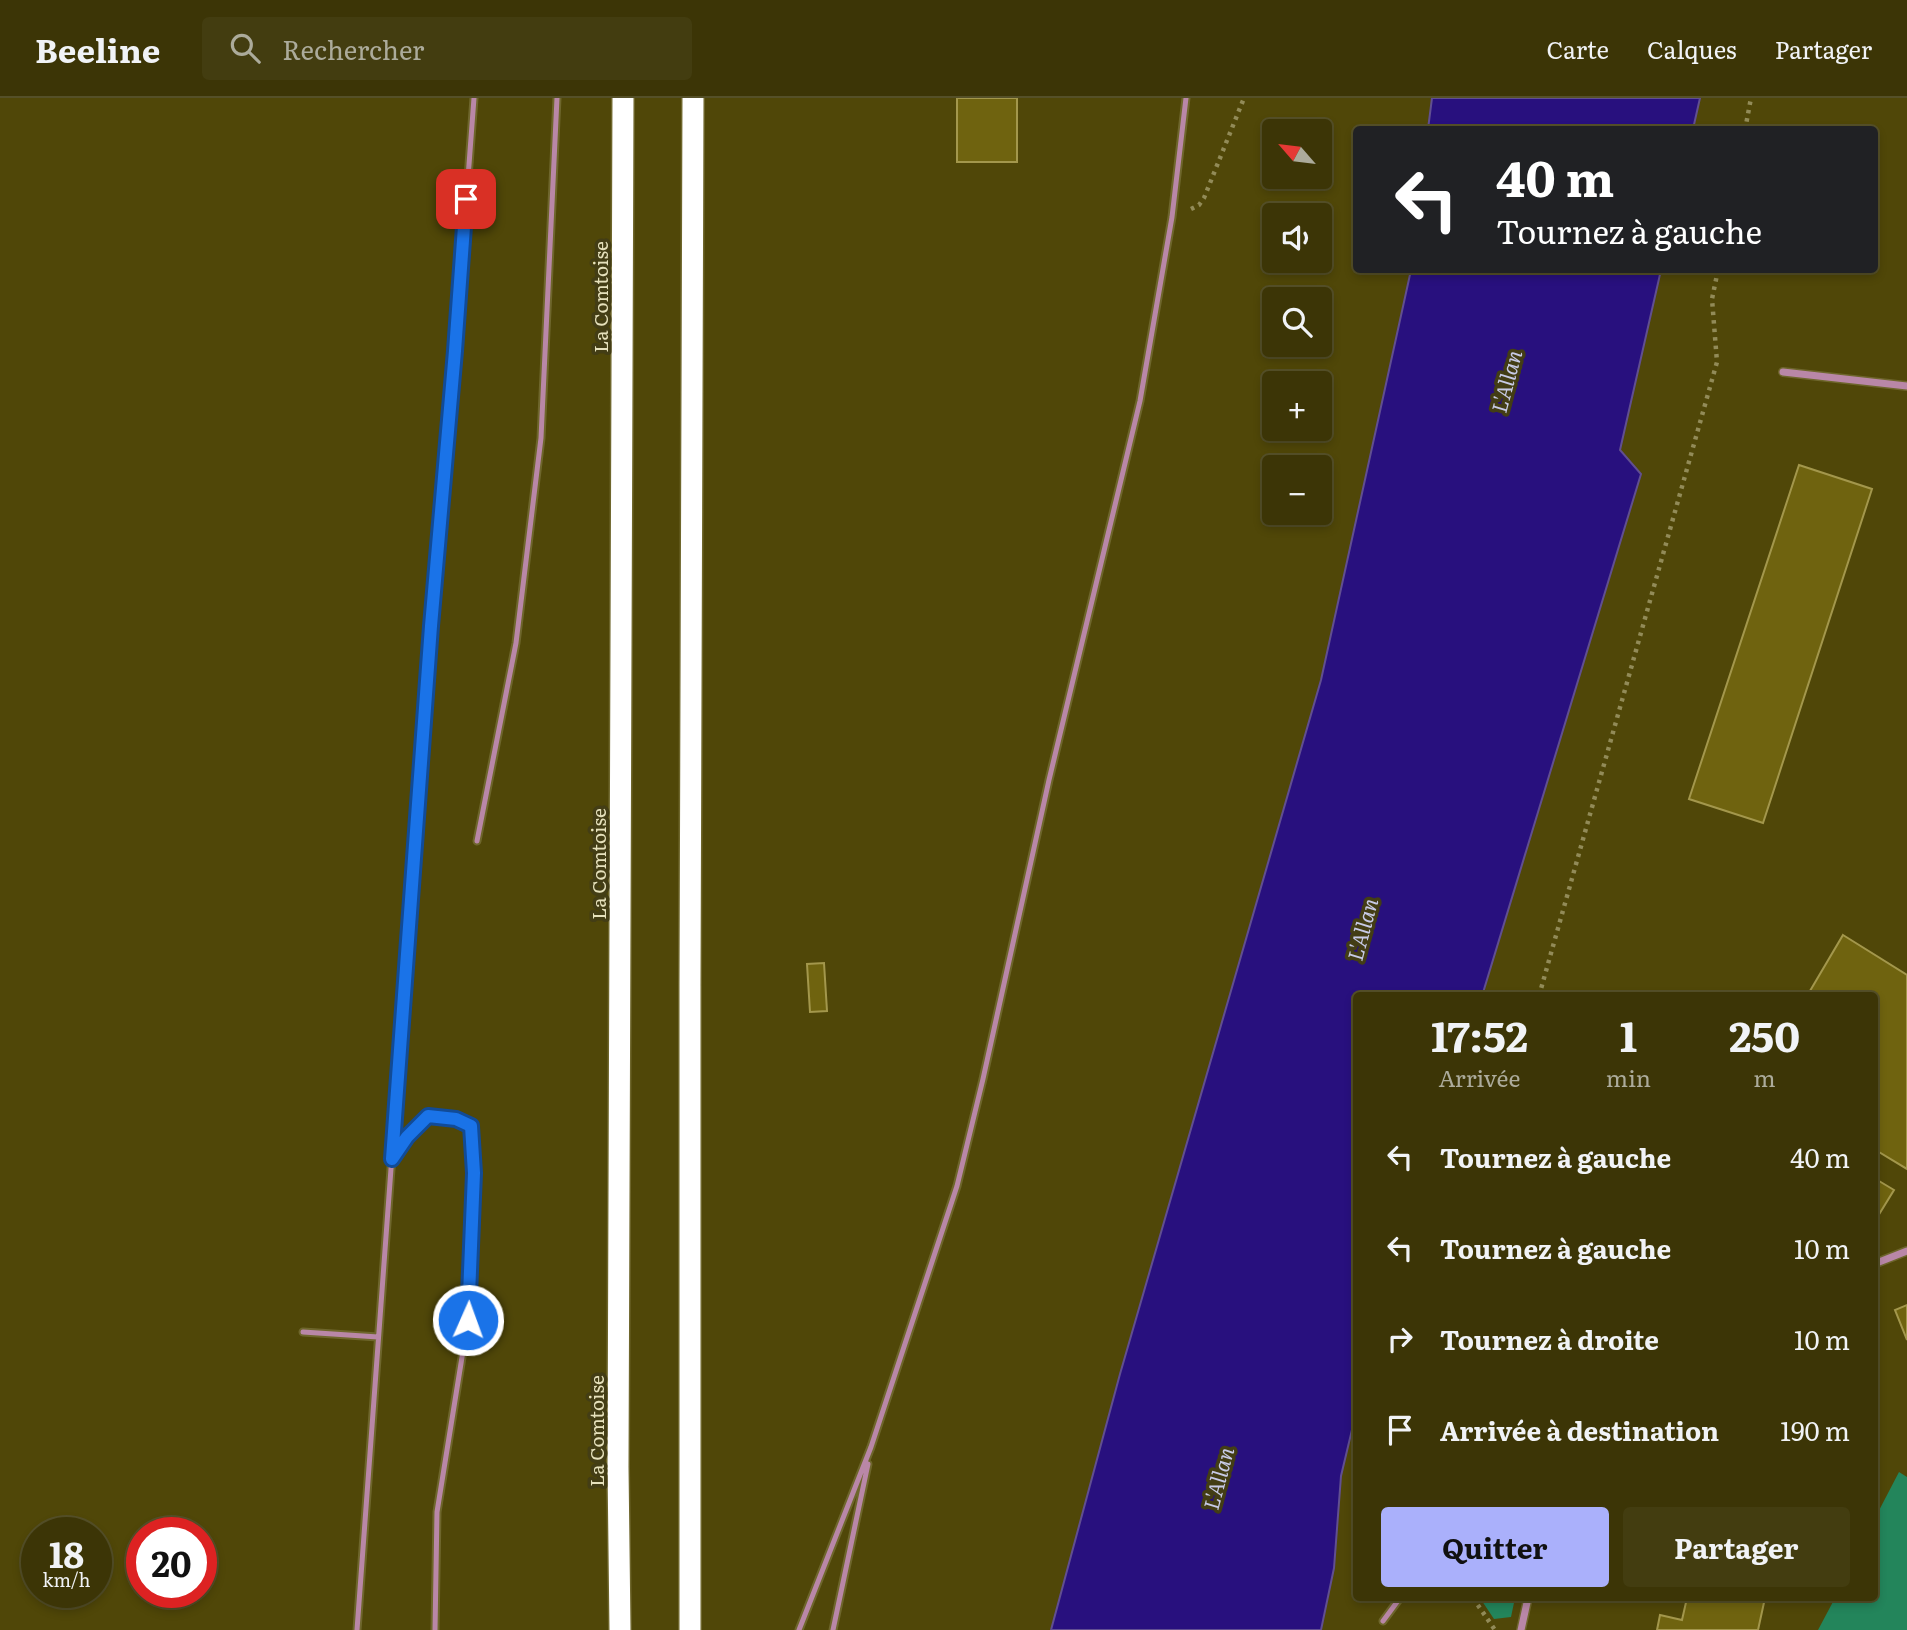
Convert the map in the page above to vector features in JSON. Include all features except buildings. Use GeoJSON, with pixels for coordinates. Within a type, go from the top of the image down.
{"type":"FeatureCollection","features":[{"type":"Feature","properties":{"kind":"highway","name":"La Comtoise"},"geometry":{"type":"LineString","coordinates":[[620,1630],[618,1453],[623,98]]}},
{"type":"Feature","properties":{"kind":"highway"},"geometry":{"type":"LineString","coordinates":[[690,1630],[693,98]]}},
{"type":"Feature","properties":{"kind":"street"},"geometry":{"type":"LineString","coordinates":[[1783,372],[1907,386]]}},
{"type":"Feature","properties":{"kind":"street"},"geometry":{"type":"LineString","coordinates":[[1878,1262],[1907,1251]]}},
{"type":"Feature","properties":{"kind":"street"},"geometry":{"type":"LineString","coordinates":[[1521,1630],[1527,1601]]}},
{"type":"Feature","properties":{"kind":"lane"},"geometry":{"type":"LineString","coordinates":[[357,1630],[431,626],[474,98]]}},
{"type":"Feature","properties":{"kind":"lane"},"geometry":{"type":"LineString","coordinates":[[477,841],[516,643],[541,438],[557,98]]}},
{"type":"Feature","properties":{"kind":"lane"},"geometry":{"type":"LineString","coordinates":[[799,1630],[871,1447],[957,1186],[1049,780],[1140,401],[1172,217],[1186,98]]}},
{"type":"Feature","properties":{"kind":"lane"},"geometry":{"type":"LineString","coordinates":[[392,1159],[407,1137],[428,1116],[456,1119],[471,1126],[474,1173],[468,1320],[437,1512],[435,1630]]}},
{"type":"Feature","properties":{"kind":"lane"},"geometry":{"type":"LineString","coordinates":[[303,1332],[378,1337]]}},
{"type":"Feature","properties":{"kind":"lane"},"geometry":{"type":"LineString","coordinates":[[832,1630],[871,1447]]}},
{"type":"Feature","properties":{"kind":"lane"},"geometry":{"type":"LineString","coordinates":[[1383,1621],[1397,1601]]}},
{"type":"Feature","properties":{"kind":"path"},"geometry":{"type":"LineString","coordinates":[[1172,217],[1199,205],[1204,198],[1244,98]]}},
{"type":"Feature","properties":{"kind":"path"},"geometry":{"type":"LineString","coordinates":[[1746,126],[1751,98]]}},
{"type":"Feature","properties":{"kind":"path"},"geometry":{"type":"LineString","coordinates":[[1540,992],[1717,362],[1712,299],[1717,273]]}},
{"type":"Feature","properties":{"kind":"path"},"geometry":{"type":"LineString","coordinates":[[1475,1601],[1495,1630]]}},
{"type":"Feature","properties":{"kind":"green space"},"geometry":{"type":"Polygon","coordinates":[[[1899,1472],[1907,1477],[1907,1630],[1818,1630],[1833,1601],[1878,1601],[1878,1512],[1899,1472]]]}},
{"type":"Feature","properties":{"kind":"green space"},"geometry":{"type":"Polygon","coordinates":[[[1482,1601],[1514,1601],[1511,1617],[1494,1619],[1482,1601]]]}},
{"type":"Feature","properties":{"kind":"water"},"geometry":{"type":"Polygon","coordinates":[[[1432,98],[1700,98],[1694,126],[1428,126],[1432,98]]]}},
{"type":"Feature","properties":{"kind":"water","name":"L'Allan"},"geometry":{"type":"Polygon","coordinates":[[[1410,273],[1660,273],[1620,450],[1641,474],[1483,992],[1353,992],[1353,1426],[1341,1476],[1334,1568],[1321,1630],[1051,1630],[1120,1374],[1321,680],[1410,273]]]}},
{"type":"Feature","properties":{"kind":"route"},"geometry":{"type":"LineString","coordinates":[[466,199],[392,1159],[407,1137],[428,1116],[456,1119],[471,1126],[474,1173],[468,1320]]}}]}
